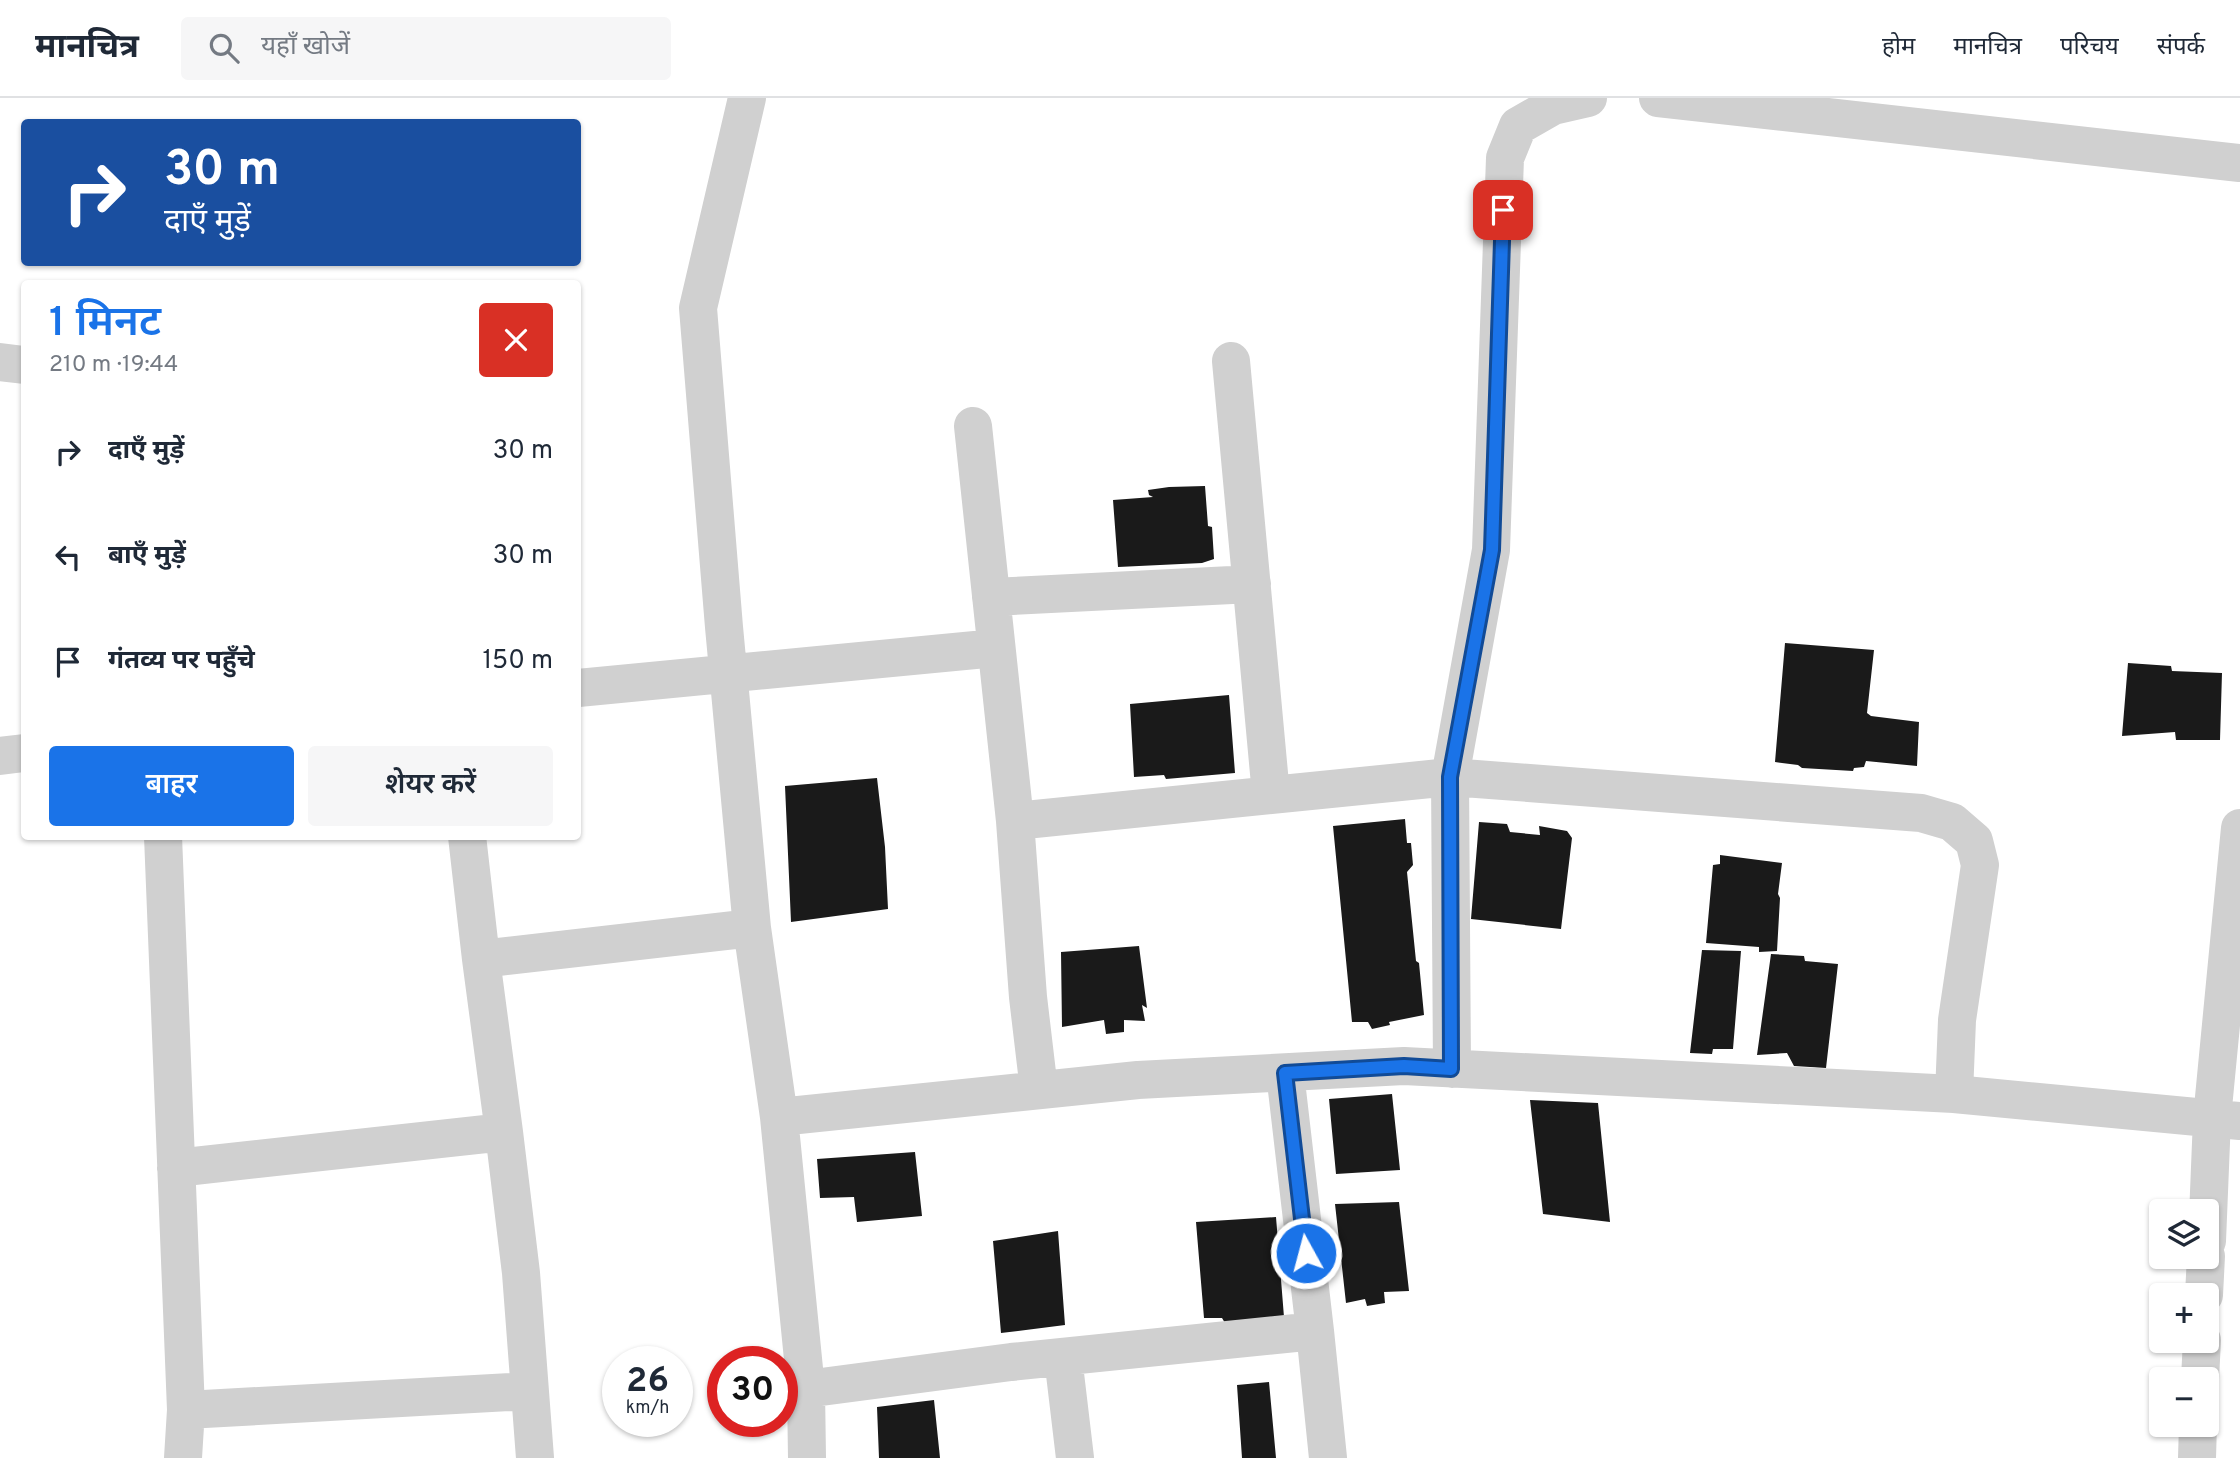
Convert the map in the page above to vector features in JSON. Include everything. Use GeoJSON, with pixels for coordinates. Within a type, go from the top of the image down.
{"type":"FeatureCollection","features":[{"type":"Feature","properties":{"kind":"street"},"geometry":{"type":"LineString","coordinates":[[747,98],[698,308],[752,928],[779,1117],[806,1389],[807,1458]]}},
{"type":"Feature","properties":{"kind":"street"},"geometry":{"type":"LineString","coordinates":[[1451,1069],[1450,777],[1492,550],[1505,158],[1518,126],[1553,106],[1588,98]]}},
{"type":"Feature","properties":{"kind":"street"},"geometry":{"type":"LineString","coordinates":[[1658,98],[2240,163]]}},
{"type":"Feature","properties":{"kind":"street"},"geometry":{"type":"LineString","coordinates":[[1231,361],[1271,795]]}},
{"type":"Feature","properties":{"kind":"street"},"geometry":{"type":"LineString","coordinates":[[0,362],[21,365]]}},
{"type":"Feature","properties":{"kind":"street"},"geometry":{"type":"LineString","coordinates":[[973,426],[1015,821],[1028,997],[1039,1090]]}},
{"type":"Feature","properties":{"kind":"street"},"geometry":{"type":"LineString","coordinates":[[991,597],[1252,584]]}},
{"type":"Feature","properties":{"kind":"street"},"geometry":{"type":"LineString","coordinates":[[581,688],[996,648]]}},
{"type":"Feature","properties":{"kind":"street"},"geometry":{"type":"LineString","coordinates":[[0,756],[21,753]]}},
{"type":"Feature","properties":{"kind":"street"},"geometry":{"type":"LineString","coordinates":[[1015,821],[1450,777],[1921,813],[1952,822],[1973,841],[1980,865],[1957,1020],[1954,1094]]}},
{"type":"Feature","properties":{"kind":"street"},"geometry":{"type":"LineString","coordinates":[[2214,1199],[2226,1120],[2240,828]]}},
{"type":"Feature","properties":{"kind":"street"},"geometry":{"type":"LineString","coordinates":[[163,840],[186,1410],[183,1458]]}},
{"type":"Feature","properties":{"kind":"street"},"geometry":{"type":"LineString","coordinates":[[467,840],[521,1273],[535,1458]]}},
{"type":"Feature","properties":{"kind":"street"},"geometry":{"type":"LineString","coordinates":[[481,959],[752,928]]}},
{"type":"Feature","properties":{"kind":"street"},"geometry":{"type":"LineString","coordinates":[[779,1117],[1138,1080],[1404,1066],[1954,1094],[2226,1120]]}},
{"type":"Feature","properties":{"kind":"street"},"geometry":{"type":"LineString","coordinates":[[1285,1073],[1328,1458]]}},
{"type":"Feature","properties":{"kind":"street"},"geometry":{"type":"LineString","coordinates":[[176,1168],[504,1132]]}},
{"type":"Feature","properties":{"kind":"street"},"geometry":{"type":"LineString","coordinates":[[806,1389],[1063,1357],[1315,1331]]}},
{"type":"Feature","properties":{"kind":"street"},"geometry":{"type":"LineString","coordinates":[[1063,1357],[1075,1458]]}},
{"type":"Feature","properties":{"kind":"street"},"geometry":{"type":"LineString","coordinates":[[186,1410],[529,1391]]}},
{"type":"Feature","properties":{"kind":"street"},"geometry":{"type":"LineString","coordinates":[[2197,1458],[2198,1437]]}},
{"type":"Feature","properties":{"kind":"building"},"geometry":{"type":"Polygon","coordinates":[[[1205,486],[1214,559],[1202,563],[1118,567],[1113,500],[1153,497],[1148,490],[1205,486]]]}},
{"type":"Feature","properties":{"kind":"building"},"geometry":{"type":"Polygon","coordinates":[[[1785,643],[1874,650],[1867,713],[1871,716],[1919,722],[1917,766],[1866,761],[1864,767],[1854,768],[1853,771],[1802,768],[1775,762],[1785,643]]]}},
{"type":"Feature","properties":{"kind":"building"},"geometry":{"type":"Polygon","coordinates":[[[2128,663],[2171,666],[2172,671],[2222,673],[2220,740],[2176,740],[2175,732],[2122,736],[2128,663]]]}},
{"type":"Feature","properties":{"kind":"building"},"geometry":{"type":"Polygon","coordinates":[[[1229,695],[1235,773],[1166,779],[1164,775],[1134,777],[1130,704],[1229,695]]]}},
{"type":"Feature","properties":{"kind":"building"},"geometry":{"type":"Polygon","coordinates":[[[877,778],[885,847],[888,909],[791,922],[785,786],[877,778]]]}},
{"type":"Feature","properties":{"kind":"building"},"geometry":{"type":"Polygon","coordinates":[[[1405,819],[1407,843],[1411,843],[1413,865],[1407,872],[1424,1015],[1389,1022],[1390,1025],[1372,1029],[1368,1022],[1352,1022],[1333,826],[1405,819]]]}},
{"type":"Feature","properties":{"kind":"building"},"geometry":{"type":"Polygon","coordinates":[[[1479,822],[1507,824],[1510,832],[1540,835],[1539,826],[1567,831],[1572,838],[1561,929],[1471,919],[1479,822]]]}},
{"type":"Feature","properties":{"kind":"building"},"geometry":{"type":"Polygon","coordinates":[[[1720,855],[1782,863],[1778,894],[1777,951],[1759,952],[1759,947],[1706,943],[1713,865],[1720,864],[1720,855]]]}},
{"type":"Feature","properties":{"kind":"building"},"geometry":{"type":"Polygon","coordinates":[[[1139,946],[1147,1008],[1142,1005],[1145,1021],[1124,1020],[1124,1032],[1106,1034],[1104,1020],[1062,1027],[1061,952],[1139,946]]]}},
{"type":"Feature","properties":{"kind":"building"},"geometry":{"type":"Polygon","coordinates":[[[1702,950],[1741,951],[1733,1049],[1713,1049],[1712,1054],[1690,1053],[1702,950]]]}},
{"type":"Feature","properties":{"kind":"building"},"geometry":{"type":"Polygon","coordinates":[[[1771,954],[1804,956],[1805,961],[1838,964],[1826,1068],[1794,1066],[1787,1053],[1757,1055],[1771,954]]]}},
{"type":"Feature","properties":{"kind":"building"},"geometry":{"type":"Polygon","coordinates":[[[1392,1094],[1400,1170],[1336,1174],[1329,1099],[1392,1094]]]}},
{"type":"Feature","properties":{"kind":"building"},"geometry":{"type":"Polygon","coordinates":[[[1530,1100],[1598,1103],[1610,1222],[1543,1214],[1530,1100]]]}},
{"type":"Feature","properties":{"kind":"building"},"geometry":{"type":"Polygon","coordinates":[[[915,1152],[922,1216],[857,1222],[854,1197],[820,1198],[817,1159],[915,1152]]]}},
{"type":"Feature","properties":{"kind":"building"},"geometry":{"type":"Polygon","coordinates":[[[1399,1202],[1409,1291],[1384,1292],[1385,1303],[1367,1306],[1365,1299],[1346,1303],[1335,1204],[1399,1202]]]}},
{"type":"Feature","properties":{"kind":"building"},"geometry":{"type":"Polygon","coordinates":[[[1276,1217],[1284,1317],[1225,1323],[1222,1318],[1204,1318],[1196,1222],[1276,1217]]]}},
{"type":"Feature","properties":{"kind":"building"},"geometry":{"type":"Polygon","coordinates":[[[1058,1231],[1065,1325],[1001,1333],[993,1241],[1058,1231]]]}},
{"type":"Feature","properties":{"kind":"building"},"geometry":{"type":"Polygon","coordinates":[[[1269,1382],[1276,1458],[1242,1458],[1237,1385],[1269,1382]]]}},
{"type":"Feature","properties":{"kind":"building"},"geometry":{"type":"Polygon","coordinates":[[[934,1400],[940,1458],[879,1458],[877,1407],[934,1400]]]}},
{"type":"Feature","properties":{"kind":"route"},"geometry":{"type":"LineString","coordinates":[[1306,1253],[1285,1073],[1404,1066],[1451,1069],[1450,777],[1492,550],[1503,210]]}}]}
